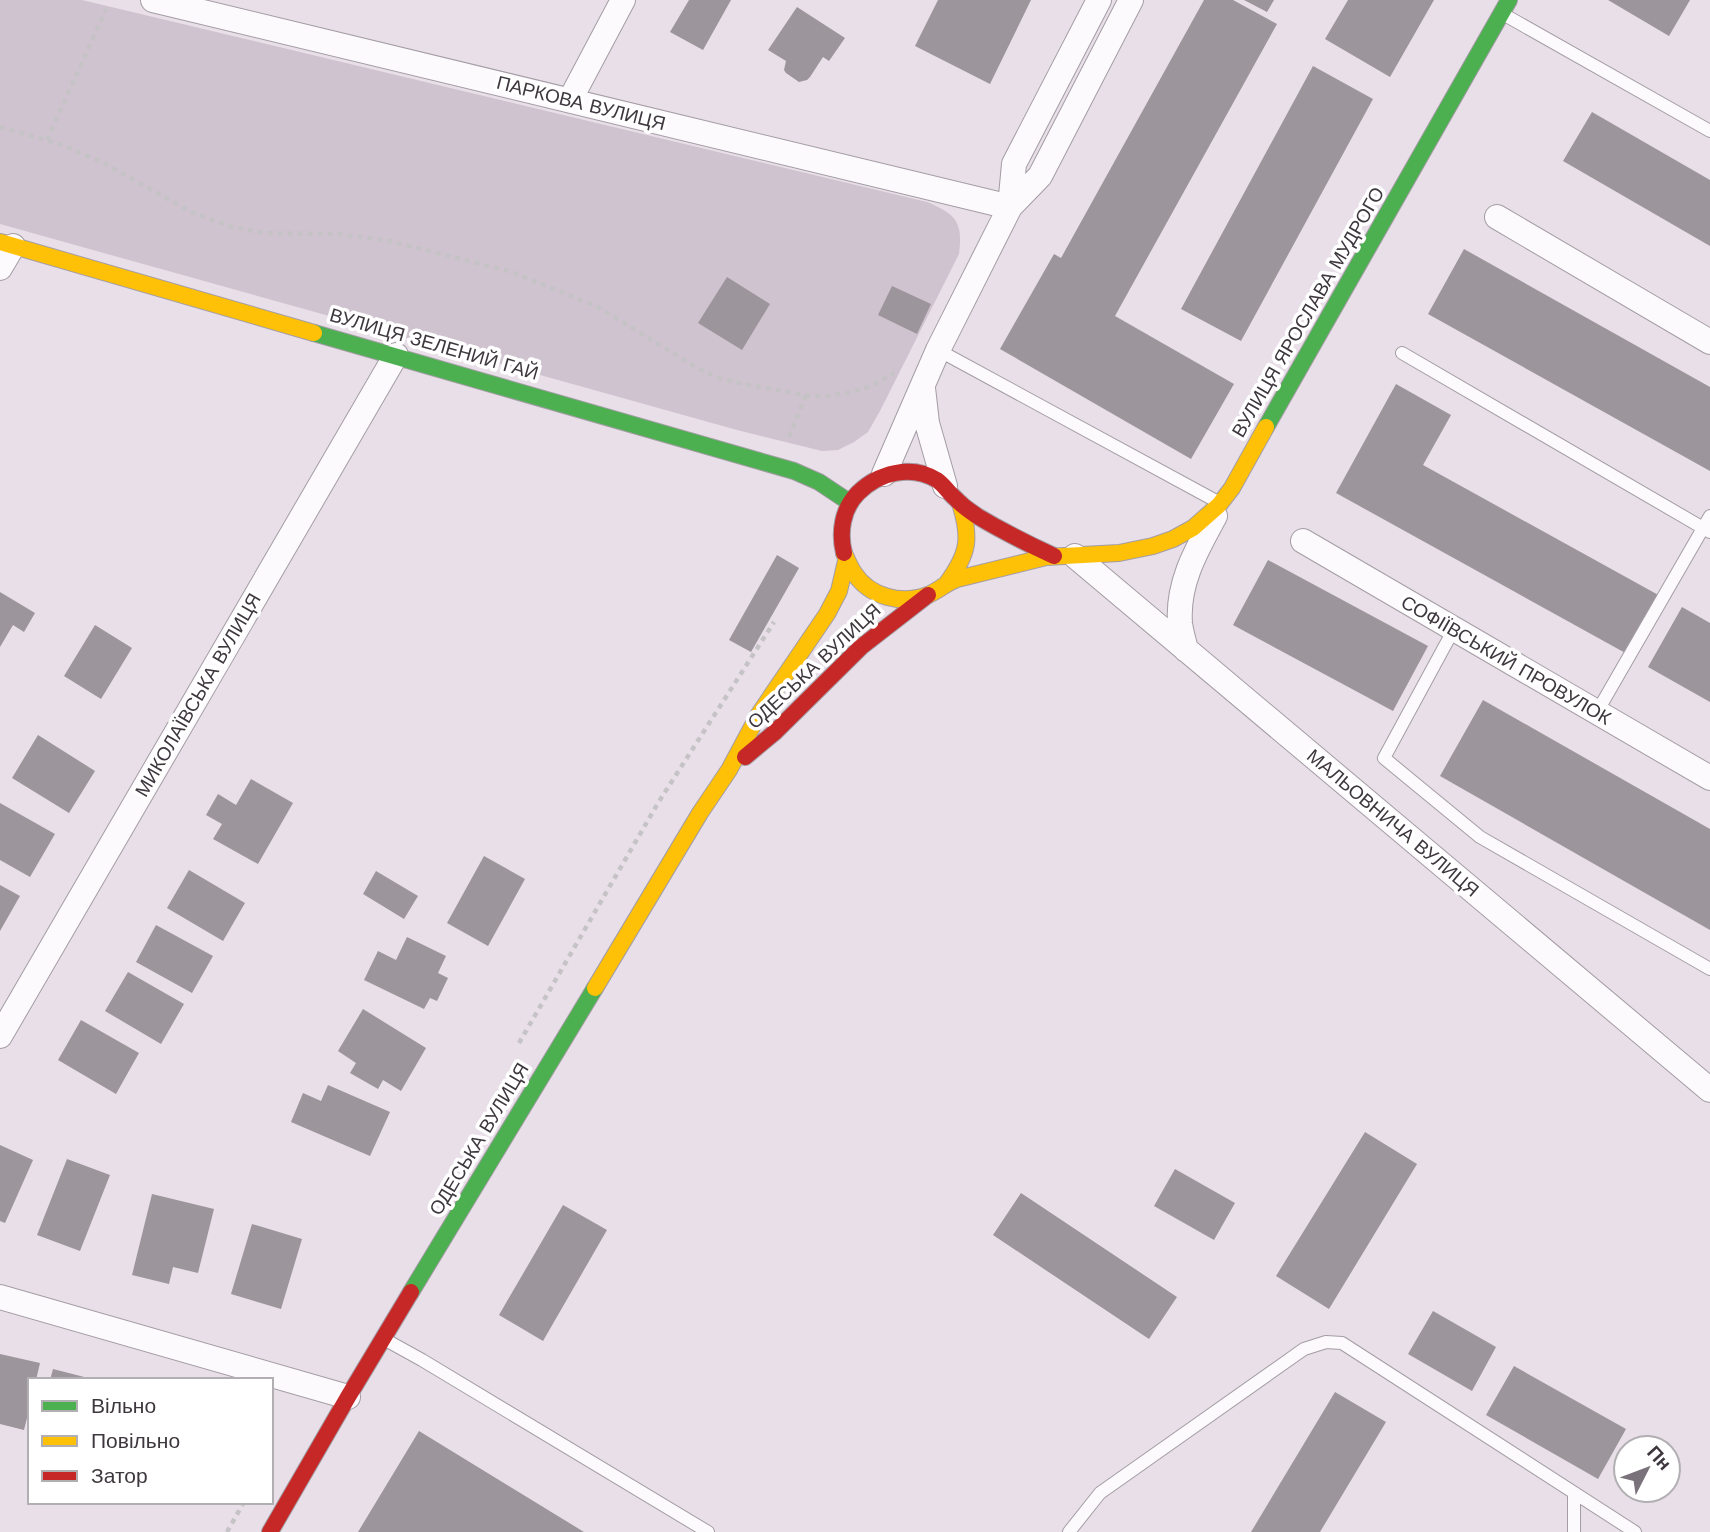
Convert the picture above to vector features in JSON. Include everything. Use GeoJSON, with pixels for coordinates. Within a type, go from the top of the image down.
{"type":"FeatureCollection","features":[{"type":"Feature","properties":{"kind":"main road","name":"ВУЛИЦЯ ЯРОСЛАВА МУДРОГО"},"geometry":{"type":"LineString","coordinates":[[947,583],[1065,556],[1121,553],[1163,544],[1185,534],[1222,504],[1505,6]]}},
{"type":"Feature","properties":{"kind":"main road","name":"ВУЛИЦЯ ЗЕЛЕНИЙ ГАЙ"},"geometry":{"type":"LineString","coordinates":[[7,244],[794,471],[819,482],[849,502]]}},
{"type":"Feature","properties":{"kind":"main road"},"geometry":{"type":"LineString","coordinates":[[953,494],[968,524],[968,546],[961,565],[947,583],[928,595],[906,600],[884,596],[870,590],[858,580],[846,561],[840,540],[843,517],[849,502],[864,485],[884,474],[906,471],[926,475],[953,494],[1002,529],[1065,556]]}},
{"type":"Feature","properties":{"kind":"main road","name":"ОДЕСЬКА ВУЛИЦЯ"},"geometry":{"type":"LineString","coordinates":[[270,1532],[348,1397],[700,813],[729,770],[759,714],[827,614],[839,591],[846,561]]}},
{"type":"Feature","properties":{"kind":"main road","name":"ОДЕСЬКА ВУЛИЦЯ"},"geometry":{"type":"LineString","coordinates":[[729,770],[775,732],[862,647],[928,595]]}},
{"type":"Feature","properties":{"kind":"street","name":"ПАРКОВА ВУЛИЦЯ"},"geometry":{"type":"LineString","coordinates":[[153,0],[1010,207]]}},
{"type":"Feature","properties":{"kind":"street"},"geometry":{"type":"LineString","coordinates":[[570,100],[623,0]]}},
{"type":"Feature","properties":{"kind":"street"},"geometry":{"type":"LineString","coordinates":[[1010,207],[1014,164],[1099,0]]}},
{"type":"Feature","properties":{"kind":"street"},"geometry":{"type":"LineString","coordinates":[[884,474],[938,350],[1010,207],[1040,176],[1131,0]]}},
{"type":"Feature","properties":{"kind":"street"},"geometry":{"type":"LineString","coordinates":[[1497,217],[1710,342]]}},
{"type":"Feature","properties":{"kind":"street"},"geometry":{"type":"LineString","coordinates":[[0,268],[7,244]]}},
{"type":"Feature","properties":{"kind":"street","name":"МИКОЛАЇВСЬКА ВУЛИЦЯ"},"geometry":{"type":"LineString","coordinates":[[0,1036],[396,355]]}},
{"type":"Feature","properties":{"kind":"street"},"geometry":{"type":"LineString","coordinates":[[923,386],[927,423],[935,455],[953,494]]}},
{"type":"Feature","properties":{"kind":"street"},"geometry":{"type":"LineString","coordinates":[[1186,650],[1180,624],[1181,600],[1191,561],[1222,504]]}},
{"type":"Feature","properties":{"kind":"street","name":"СОФІЇВСЬКИЙ ПРОВУЛОК"},"geometry":{"type":"LineString","coordinates":[[1303,541],[1710,778]]}},
{"type":"Feature","properties":{"kind":"street","name":"МАЛЬОВНИЧА ВУЛИЦЯ"},"geometry":{"type":"LineString","coordinates":[[1065,556],[1186,650],[1710,1090]]}},
{"type":"Feature","properties":{"kind":"street"},"geometry":{"type":"LineString","coordinates":[[0,1297],[348,1397]]}},
{"type":"Feature","properties":{"kind":"lane"},"geometry":{"type":"LineString","coordinates":[[1505,6],[1710,131]]}},
{"type":"Feature","properties":{"kind":"lane"},"geometry":{"type":"LineString","coordinates":[[938,350],[1222,504]]}},
{"type":"Feature","properties":{"kind":"lane"},"geometry":{"type":"LineString","coordinates":[[1402,353],[1708,525],[1597,712]]}},
{"type":"Feature","properties":{"kind":"lane"},"geometry":{"type":"LineString","coordinates":[[1454,629],[1384,758],[1480,837],[1710,970]]}},
{"type":"Feature","properties":{"kind":"lane"},"geometry":{"type":"LineString","coordinates":[[383,1339],[708,1532]]}},
{"type":"Feature","properties":{"kind":"lane"},"geometry":{"type":"LineString","coordinates":[[1069,1532],[1100,1493],[1304,1349],[1326,1342],[1342,1343],[1635,1532]]}},
{"type":"Feature","properties":{"kind":"lane"},"geometry":{"type":"LineString","coordinates":[[1574,1493],[1574,1532]]}},
{"type":"Feature","properties":{"kind":"path"},"geometry":{"type":"LineString","coordinates":[[47,140],[106,9]]}},
{"type":"Feature","properties":{"kind":"path"},"geometry":{"type":"LineString","coordinates":[[0,127],[47,140],[104,163],[191,212],[232,227],[264,233],[338,234],[390,241],[512,272],[598,307],[699,369],[719,378],[806,395],[828,396],[871,386],[894,373]]}},
{"type":"Feature","properties":{"kind":"path"},"geometry":{"type":"LineString","coordinates":[[789,438],[806,395]]}},
{"type":"Feature","properties":{"kind":"path"},"geometry":{"type":"LineString","coordinates":[[519,1043],[658,803],[774,622]]}},
{"type":"Feature","properties":{"kind":"path"},"geometry":{"type":"LineString","coordinates":[[227,1532],[243,1504]]}},
{"type":"Feature","properties":{"kind":"shaded area"},"geometry":{"type":"Polygon","coordinates":[[[0,0],[82,0],[927,202],[945,211],[955,220],[960,234],[959,254],[868,432],[838,450],[822,451],[737,430],[0,224],[0,0]]]}},
{"type":"Feature","properties":{"kind":"building"},"geometry":{"type":"Polygon","coordinates":[[[689,0],[731,0],[703,50],[670,32],[689,0]]]}},
{"type":"Feature","properties":{"kind":"building"},"geometry":{"type":"Polygon","coordinates":[[[938,0],[1031,0],[990,84],[915,46],[938,0]]]}},
{"type":"Feature","properties":{"kind":"building"},"geometry":{"type":"Polygon","coordinates":[[[1204,0],[1233,0],[1277,24],[1115,316],[1234,384],[1191,459],[1000,349],[1054,254],[1061,258],[1204,0]]]}},
{"type":"Feature","properties":{"kind":"building"},"geometry":{"type":"Polygon","coordinates":[[[1244,0],[1274,0],[1267,12],[1244,0]]]}},
{"type":"Feature","properties":{"kind":"building"},"geometry":{"type":"Polygon","coordinates":[[[1348,0],[1434,0],[1390,77],[1325,39],[1348,0]]]}},
{"type":"Feature","properties":{"kind":"building"},"geometry":{"type":"Polygon","coordinates":[[[1608,0],[1690,0],[1669,36],[1608,0]]]}},
{"type":"Feature","properties":{"kind":"building"},"geometry":{"type":"Polygon","coordinates":[[[797,7],[845,38],[829,61],[823,57],[810,77],[799,82],[784,70],[786,61],[768,50],[797,7]]]}},
{"type":"Feature","properties":{"kind":"building"},"geometry":{"type":"Polygon","coordinates":[[[1313,66],[1373,99],[1241,341],[1181,309],[1313,66]]]}},
{"type":"Feature","properties":{"kind":"building"},"geometry":{"type":"Polygon","coordinates":[[[1592,112],[1710,180],[1710,246],[1563,161],[1592,112]]]}},
{"type":"Feature","properties":{"kind":"building"},"geometry":{"type":"Polygon","coordinates":[[[1464,249],[1710,387],[1710,471],[1428,314],[1464,249]]]}},
{"type":"Feature","properties":{"kind":"building"},"geometry":{"type":"Polygon","coordinates":[[[727,277],[770,304],[742,350],[698,323],[727,277]]]}},
{"type":"Feature","properties":{"kind":"building"},"geometry":{"type":"Polygon","coordinates":[[[892,286],[931,304],[917,334],[878,315],[892,286]]]}},
{"type":"Feature","properties":{"kind":"building"},"geometry":{"type":"Polygon","coordinates":[[[1396,384],[1451,415],[1423,465],[1662,597],[1629,655],[1336,493],[1396,384]]]}},
{"type":"Feature","properties":{"kind":"building"},"geometry":{"type":"Polygon","coordinates":[[[777,555],[799,568],[751,652],[729,640],[777,555]]]}},
{"type":"Feature","properties":{"kind":"building"},"geometry":{"type":"Polygon","coordinates":[[[1268,560],[1428,646],[1393,711],[1233,625],[1268,560]]]}},
{"type":"Feature","properties":{"kind":"building"},"geometry":{"type":"Polygon","coordinates":[[[0,592],[35,613],[24,632],[13,625],[0,647],[0,592]]]}},
{"type":"Feature","properties":{"kind":"building"},"geometry":{"type":"Polygon","coordinates":[[[1682,607],[1710,623],[1710,702],[1648,667],[1682,607]]]}},
{"type":"Feature","properties":{"kind":"building"},"geometry":{"type":"Polygon","coordinates":[[[95,625],[132,648],[101,699],[64,676],[95,625]]]}},
{"type":"Feature","properties":{"kind":"building"},"geometry":{"type":"Polygon","coordinates":[[[1483,700],[1710,829],[1710,930],[1440,776],[1483,700]]]}},
{"type":"Feature","properties":{"kind":"building"},"geometry":{"type":"Polygon","coordinates":[[[38,735],[95,771],[69,813],[12,778],[38,735]]]}},
{"type":"Feature","properties":{"kind":"building"},"geometry":{"type":"Polygon","coordinates":[[[251,779],[293,803],[258,864],[213,839],[222,824],[206,815],[218,794],[236,805],[251,779]]]}},
{"type":"Feature","properties":{"kind":"building"},"geometry":{"type":"Polygon","coordinates":[[[0,803],[55,834],[30,877],[0,860],[0,803]]]}},
{"type":"Feature","properties":{"kind":"building"},"geometry":{"type":"Polygon","coordinates":[[[484,856],[525,879],[488,946],[447,923],[484,856]]]}},
{"type":"Feature","properties":{"kind":"building"},"geometry":{"type":"Polygon","coordinates":[[[189,870],[245,903],[223,941],[167,908],[189,870]]]}},
{"type":"Feature","properties":{"kind":"building"},"geometry":{"type":"Polygon","coordinates":[[[376,871],[418,896],[404,919],[363,894],[376,871]]]}},
{"type":"Feature","properties":{"kind":"building"},"geometry":{"type":"Polygon","coordinates":[[[0,885],[20,896],[0,931],[0,885]]]}},
{"type":"Feature","properties":{"kind":"building"},"geometry":{"type":"Polygon","coordinates":[[[156,925],[213,956],[192,993],[136,962],[156,925]]]}},
{"type":"Feature","properties":{"kind":"building"},"geometry":{"type":"Polygon","coordinates":[[[407,937],[446,956],[438,973],[448,978],[437,1001],[430,998],[424,1009],[364,980],[378,951],[396,960],[407,937]]]}},
{"type":"Feature","properties":{"kind":"building"},"geometry":{"type":"Polygon","coordinates":[[[128,972],[184,1004],[161,1044],[105,1011],[128,972]]]}},
{"type":"Feature","properties":{"kind":"building"},"geometry":{"type":"Polygon","coordinates":[[[363,1009],[426,1048],[401,1091],[383,1080],[378,1089],[350,1073],[356,1063],[338,1051],[363,1009]]]}},
{"type":"Feature","properties":{"kind":"building"},"geometry":{"type":"Polygon","coordinates":[[[81,1020],[139,1053],[116,1094],[58,1060],[81,1020]]]}},
{"type":"Feature","properties":{"kind":"building"},"geometry":{"type":"Polygon","coordinates":[[[328,1085],[390,1112],[370,1156],[291,1122],[303,1093],[321,1101],[328,1085]]]}},
{"type":"Feature","properties":{"kind":"building"},"geometry":{"type":"Polygon","coordinates":[[[1365,1132],[1417,1164],[1329,1309],[1276,1276],[1365,1132]]]}},
{"type":"Feature","properties":{"kind":"building"},"geometry":{"type":"Polygon","coordinates":[[[0,1145],[33,1160],[5,1223],[0,1221],[0,1145]]]}},
{"type":"Feature","properties":{"kind":"building"},"geometry":{"type":"Polygon","coordinates":[[[67,1159],[110,1175],[80,1251],[37,1235],[67,1159]]]}},
{"type":"Feature","properties":{"kind":"building"},"geometry":{"type":"Polygon","coordinates":[[[1175,1169],[1235,1203],[1214,1240],[1154,1206],[1175,1169]]]}},
{"type":"Feature","properties":{"kind":"building"},"geometry":{"type":"Polygon","coordinates":[[[1021,1193],[1177,1297],[1149,1339],[993,1235],[1021,1193]]]}},
{"type":"Feature","properties":{"kind":"building"},"geometry":{"type":"Polygon","coordinates":[[[152,1194],[214,1209],[198,1273],[173,1267],[169,1284],[132,1275],[152,1194]]]}},
{"type":"Feature","properties":{"kind":"building"},"geometry":{"type":"Polygon","coordinates":[[[563,1205],[607,1230],[543,1341],[499,1315],[563,1205]]]}},
{"type":"Feature","properties":{"kind":"building"},"geometry":{"type":"Polygon","coordinates":[[[252,1224],[302,1239],[281,1309],[231,1294],[252,1224]]]}},
{"type":"Feature","properties":{"kind":"building"},"geometry":{"type":"Polygon","coordinates":[[[1433,1311],[1496,1347],[1472,1391],[1408,1354],[1433,1311]]]}},
{"type":"Feature","properties":{"kind":"building"},"geometry":{"type":"Polygon","coordinates":[[[0,1354],[40,1363],[36,1378],[28,1378],[28,1414],[24,1430],[0,1424],[0,1354]]]}},
{"type":"Feature","properties":{"kind":"building"},"geometry":{"type":"Polygon","coordinates":[[[1514,1366],[1626,1429],[1623,1434],[1612,1434],[1612,1454],[1598,1479],[1486,1415],[1514,1366]]]}},
{"type":"Feature","properties":{"kind":"building"},"geometry":{"type":"Polygon","coordinates":[[[53,1369],[88,1378],[51,1378],[53,1369]]]}},
{"type":"Feature","properties":{"kind":"building"},"geometry":{"type":"Polygon","coordinates":[[[1335,1392],[1386,1422],[1320,1532],[1251,1532],[1335,1392]]]}},
{"type":"Feature","properties":{"kind":"building"},"geometry":{"type":"Polygon","coordinates":[[[419,1431],[584,1532],[358,1532],[419,1431]]]}},
{"type":"Feature","properties":{"kind":"traffic: fast"},"geometry":{"type":"LineString","coordinates":[[1266,427],[1509,0]]}},
{"type":"Feature","properties":{"kind":"traffic: fast"},"geometry":{"type":"LineString","coordinates":[[314,333],[794,471],[819,482],[849,502]]}},
{"type":"Feature","properties":{"kind":"traffic: fast"},"geometry":{"type":"LineString","coordinates":[[411,1292],[595,988]]}},
{"type":"Feature","properties":{"kind":"traffic: slow"},"geometry":{"type":"LineString","coordinates":[[0,242],[314,333]]}},
{"type":"Feature","properties":{"kind":"traffic: slow"},"geometry":{"type":"LineString","coordinates":[[844,553],[854,573],[869,588],[887,597],[907,599],[928,595],[957,579],[1046,557],[1119,553],[1153,546],[1193,528],[1219,505],[1232,488],[1266,427]]}},
{"type":"Feature","properties":{"kind":"traffic: slow"},"geometry":{"type":"LineString","coordinates":[[947,583],[960,563],[966,545],[966,526],[960,503]]}},
{"type":"Feature","properties":{"kind":"traffic: slow"},"geometry":{"type":"LineString","coordinates":[[595,988],[700,813],[729,770],[759,714],[827,614],[839,591],[846,561]]}},
{"type":"Feature","properties":{"kind":"traffic: jam"},"geometry":{"type":"LineString","coordinates":[[844,553],[843,522],[848,506],[858,493],[885,476],[916,472],[937,480],[977,516],[1054,556]]}},
{"type":"Feature","properties":{"kind":"traffic: jam"},"geometry":{"type":"LineString","coordinates":[[745,757],[775,732],[861,647],[928,595]]}},
{"type":"Feature","properties":{"kind":"traffic: jam"},"geometry":{"type":"LineString","coordinates":[[270,1532],[411,1292]]}}]}
